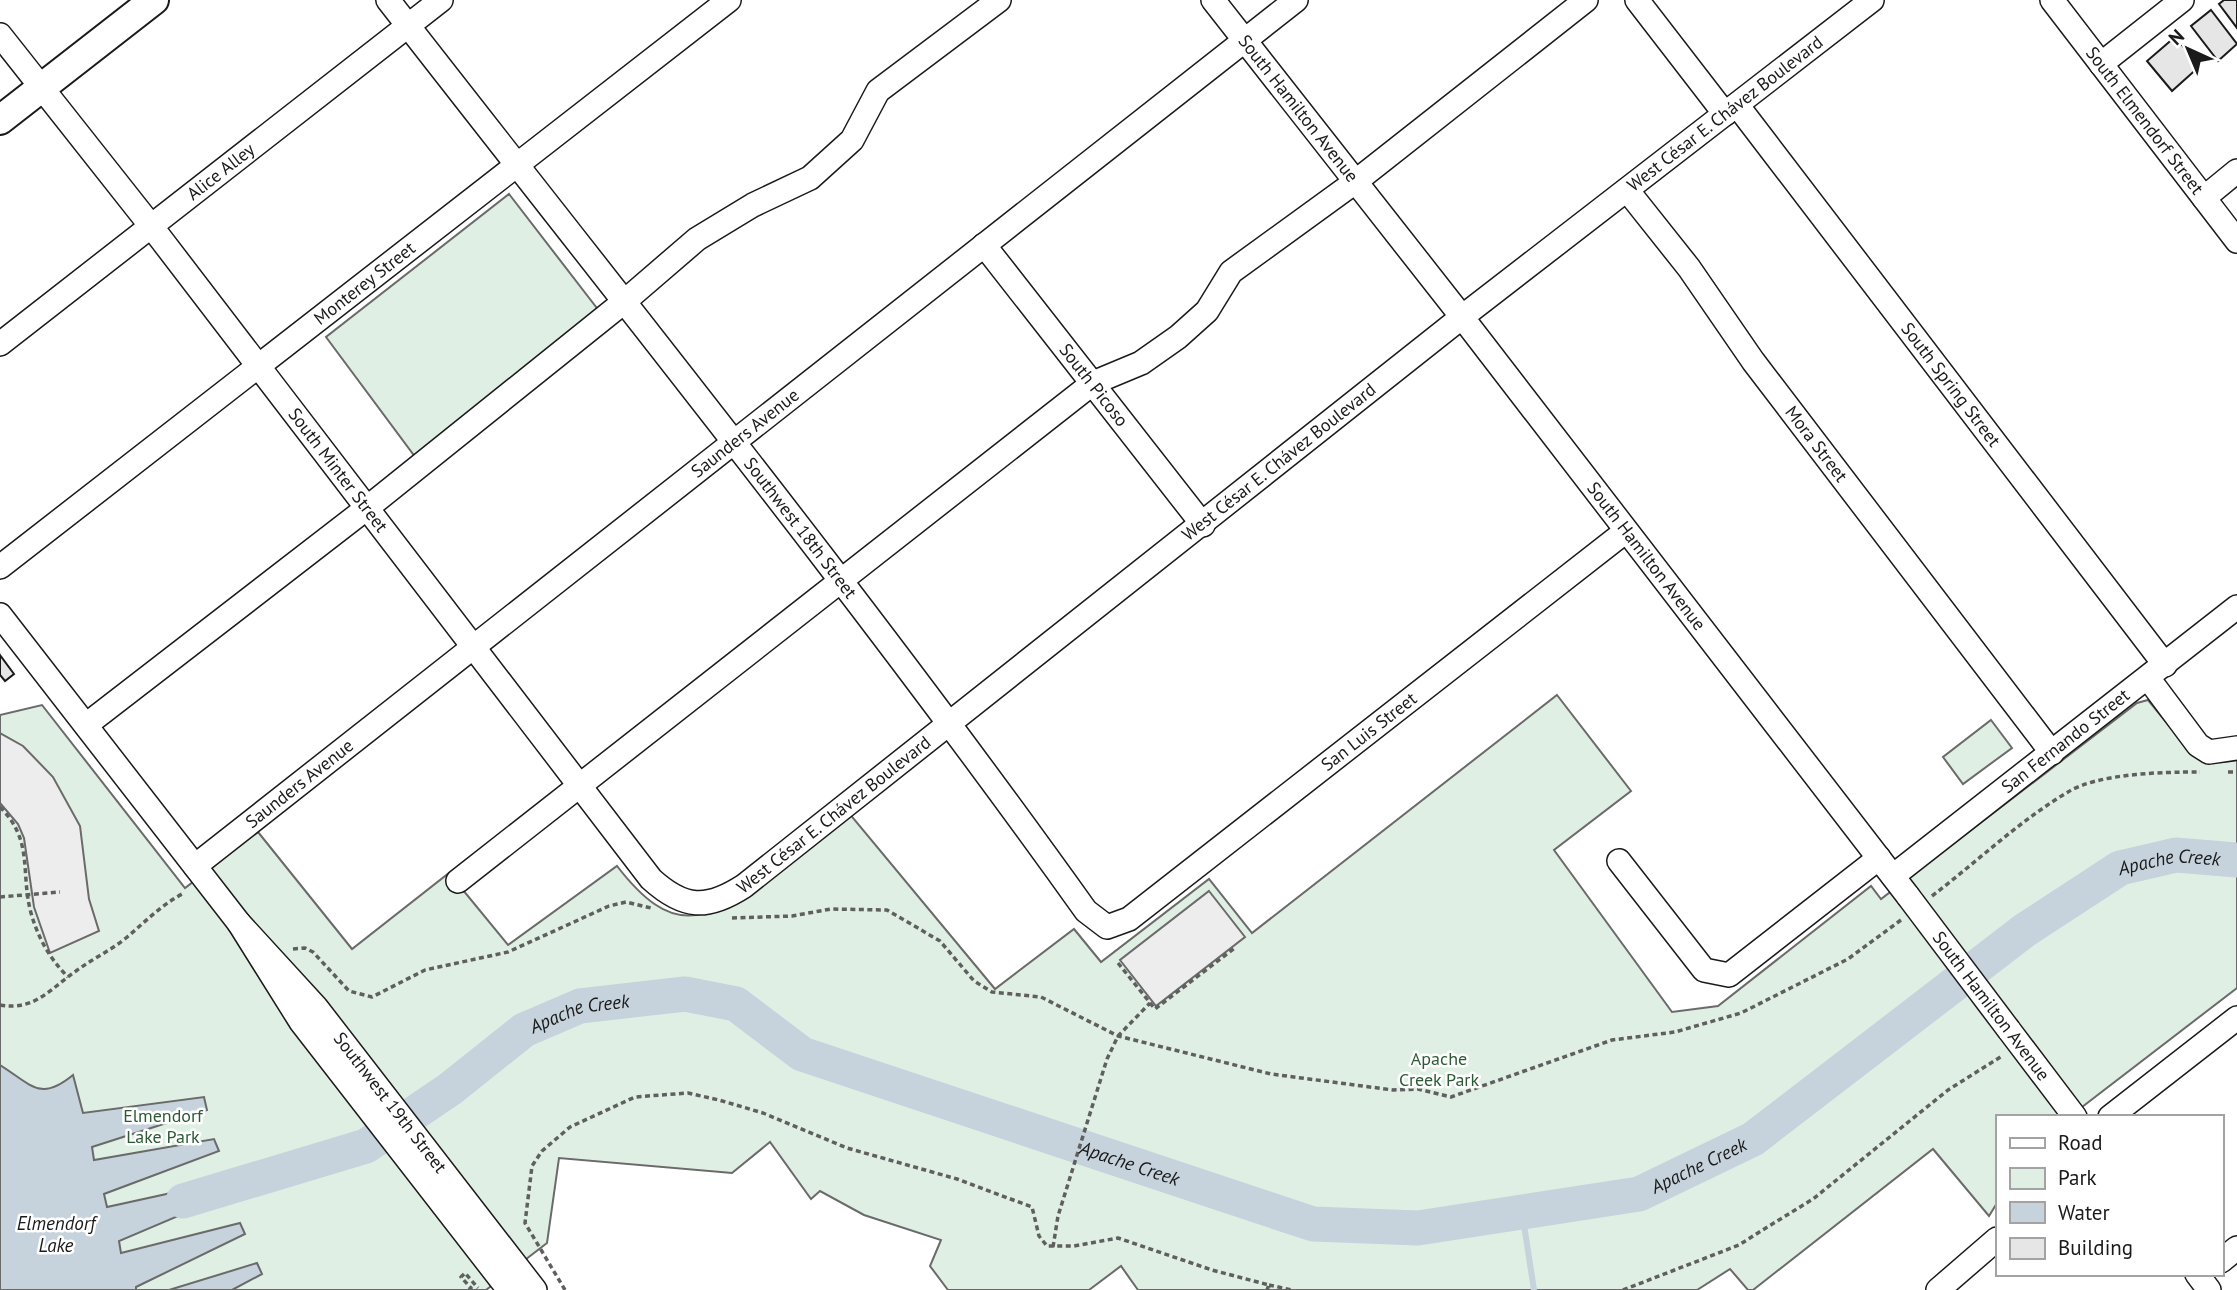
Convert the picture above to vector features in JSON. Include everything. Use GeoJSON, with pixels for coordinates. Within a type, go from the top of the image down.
{"type":"FeatureCollection","features":[{"type":"Feature","properties":{"kind":"main road"},"geometry":{"type":"LineString","coordinates":[[0,121],[155,0]]}},
{"type":"Feature","properties":{"kind":"street","name":"Southwest 18th Street"},"geometry":{"type":"LineString","coordinates":[[388,0],[843,581],[952,724],[1086,911],[1107,927]]}},
{"type":"Feature","properties":{"kind":"street","name":"Alice Alley"},"geometry":{"type":"LineString","coordinates":[[0,344],[441,0]]}},
{"type":"Feature","properties":{"kind":"street","name":"Monterey Street"},"geometry":{"type":"LineString","coordinates":[[0,567],[729,0]]}},
{"type":"Feature","properties":{"kind":"street"},"geometry":{"type":"LineString","coordinates":[[86,725],[367,508],[625,301],[696,239],[752,205],[810,178],[852,140],[878,91],[999,0]]}},
{"type":"Feature","properties":{"kind":"street","name":"South Hamilton Avenue"},"geometry":{"type":"LineString","coordinates":[[1213,0],[1462,317],[1886,867],[1915,900],[2073,1115]]}},
{"type":"Feature","properties":{"kind":"street","name":"Saunders Avenue"},"geometry":{"type":"LineString","coordinates":[[195,866],[1296,0]]}},
{"type":"Feature","properties":{"kind":"street"},"geometry":{"type":"LineString","coordinates":[[458,881],[1093,383],[1141,363],[1178,337],[1207,312],[1231,272],[1355,182],[1586,0]]}},
{"type":"Feature","properties":{"kind":"street","name":"South Spring Street"},"geometry":{"type":"LineString","coordinates":[[1637,0],[1731,110],[2156,672],[2198,745],[2209,751],[2237,748]]}},
{"type":"Feature","properties":{"kind":"street","name":"West César E. Chávez Boulevard"},"geometry":{"type":"LineString","coordinates":[[680,900],[714,902],[744,886],[952,724],[1462,317],[1872,0]]}},
{"type":"Feature","properties":{"kind":"street","name":"South Elmendorf Street"},"geometry":{"type":"LineString","coordinates":[[2052,0],[2237,241]]}},
{"type":"Feature","properties":{"kind":"street"},"geometry":{"type":"LineString","coordinates":[[2101,64],[2182,0]]}},
{"type":"Feature","properties":{"kind":"street","name":"South Minter Street"},"geometry":{"type":"LineString","coordinates":[[0,35],[151,226],[257,368],[475,647],[651,879],[680,900]]}},
{"type":"Feature","properties":{"kind":"street"},"geometry":{"type":"LineString","coordinates":[[2204,198],[2237,171]]}},
{"type":"Feature","properties":{"kind":"street","name":"Mora Street"},"geometry":{"type":"LineString","coordinates":[[1627,190],[1689,268],[1753,361],[2052,753]]}},
{"type":"Feature","properties":{"kind":"street","name":"South Picoso"},"geometry":{"type":"LineString","coordinates":[[984,245],[1203,525]]}},
{"type":"Feature","properties":{"kind":"street","name":"San Luis Street"},"geometry":{"type":"LineString","coordinates":[[1107,927],[1129,919],[1626,531]]}},
{"type":"Feature","properties":{"kind":"street","name":"San Fernando Street"},"geometry":{"type":"LineString","coordinates":[[1619,861],[1704,970],[1729,975],[2052,753],[2237,607]]}},
{"type":"Feature","properties":{"kind":"street","name":"Southwest 19th Street"},"geometry":{"type":"LineString","coordinates":[[0,615],[239,923],[316,1007],[357,1076],[442,1188],[535,1290]]}},
{"type":"Feature","properties":{"kind":"street"},"geometry":{"type":"LineString","coordinates":[[2113,1115],[2237,1018]]}},
{"type":"Feature","properties":{"kind":"street","name":"Southwest 19th Street"},"geometry":{"type":"LineString","coordinates":[[442,1188],[498,1287]]}},
{"type":"Feature","properties":{"kind":"street"},"geometry":{"type":"LineString","coordinates":[[1938,1290],[1996,1240]]}},
{"type":"Feature","properties":{"kind":"street"},"geometry":{"type":"LineString","coordinates":[[2223,1259],[2237,1248]]}},
{"type":"Feature","properties":{"kind":"path"},"geometry":{"type":"LineString","coordinates":[[1915,900],[2020,822],[2068,791],[2143,772],[2211,772]]}},
{"type":"Feature","properties":{"kind":"path"},"geometry":{"type":"LineString","coordinates":[[2224,772],[2237,772]]}},
{"type":"Feature","properties":{"kind":"path"},"geometry":{"type":"LineString","coordinates":[[0,807],[19,832],[26,853],[31,912],[48,956],[68,978]]}},
{"type":"Feature","properties":{"kind":"path"},"geometry":{"type":"LineString","coordinates":[[0,897],[60,892]]}},
{"type":"Feature","properties":{"kind":"path"},"geometry":{"type":"LineString","coordinates":[[0,1005],[21,1007],[45,998],[68,978],[126,938],[151,913],[182,894]]}},
{"type":"Feature","properties":{"kind":"path"},"geometry":{"type":"LineString","coordinates":[[288,952],[297,947],[313,952],[349,991],[372,997],[425,971],[508,953],[610,906],[626,902],[656,911]]}},
{"type":"Feature","properties":{"kind":"path"},"geometry":{"type":"LineString","coordinates":[[727,918],[770,918],[831,909],[887,910],[940,941],[974,981],[992,992],[1041,997],[1118,1036],[1271,1073],[1393,1090],[1418,1089],[1451,1097],[1612,1040],[1675,1032],[1741,1013],[1848,959],[1902,919]]}},
{"type":"Feature","properties":{"kind":"path"},"geometry":{"type":"LineString","coordinates":[[1118,963],[1155,1009],[1236,947]]}},
{"type":"Feature","properties":{"kind":"path"},"geometry":{"type":"LineString","coordinates":[[1054,1247],[1058,1216],[1107,1059],[1118,1036],[1150,1003]]}},
{"type":"Feature","properties":{"kind":"path"},"geometry":{"type":"LineString","coordinates":[[1623,1290],[1739,1245],[1761,1231],[1830,1186],[2014,1037]]}},
{"type":"Feature","properties":{"kind":"path"},"geometry":{"type":"LineString","coordinates":[[565,1290],[525,1223],[532,1166],[542,1150],[580,1121],[635,1097],[665,1092],[688,1093],[763,1113],[847,1148],[957,1180],[1032,1207],[1039,1236],[1047,1246],[1118,1238],[1268,1287],[1292,1290]]}},
{"type":"Feature","properties":{"kind":"path"},"geometry":{"type":"LineString","coordinates":[[469,1290],[471,1288],[461,1277],[465,1273],[480,1290],[498,1287]]}},
{"type":"Feature","properties":{"kind":"green space"},"geometry":{"type":"Polygon","coordinates":[[[509,194],[603,316],[416,458],[326,337],[509,194]]]}},
{"type":"Feature","properties":{"kind":"green space","name":"Apache Creek Park"},"geometry":{"type":"Polygon","coordinates":[[[1557,695],[1631,791],[1554,850],[1672,1012],[1718,1006],[1871,886],[1881,899],[2137,703],[2148,700],[2194,756],[2203,760],[2237,758],[2237,988],[2072,1115],[1996,1115],[1996,1205],[1989,1216],[1933,1149],[1753,1290],[1748,1290],[1730,1269],[1697,1290],[1138,1290],[1121,1266],[1089,1290],[948,1290],[930,1266],[941,1240],[864,1215],[820,1191],[811,1199],[770,1142],[732,1173],[559,1158],[547,1243],[486,1290],[0,1290],[0,715],[42,705],[185,888],[258,832],[352,949],[449,873],[508,945],[617,866],[637,889],[655,904],[672,913],[689,916],[707,912],[745,892],[849,813],[995,989],[1074,929],[1101,962],[1209,879],[1252,933],[1557,695]]]}},
{"type":"Feature","properties":{"kind":"green space"},"geometry":{"type":"Polygon","coordinates":[[[1991,720],[2012,748],[1963,784],[1943,757],[1991,720]]]}},
{"type":"Feature","properties":{"kind":"shaded area"},"geometry":{"type":"Polygon","coordinates":[[[0,733],[23,746],[53,777],[80,826],[89,899],[99,931],[50,953],[34,907],[24,838],[18,824],[0,803],[0,733]]]}},
{"type":"Feature","properties":{"kind":"shaded area"},"geometry":{"type":"Polygon","coordinates":[[[1209,891],[1245,937],[1156,1006],[1120,960],[1209,891]]]}},
{"type":"Feature","properties":{"kind":"water","name":"Elmendorf Lake"},"geometry":{"type":"Polygon","coordinates":[[[0,1065],[36,1088],[52,1088],[73,1075],[83,1113],[204,1097],[207,1110],[92,1147],[94,1160],[214,1139],[219,1151],[104,1194],[107,1207],[226,1181],[230,1194],[119,1241],[121,1253],[240,1223],[245,1234],[136,1287],[136,1290],[0,1290],[0,1065]]]}},
{"type":"Feature","properties":{"kind":"water"},"geometry":{"type":"Polygon","coordinates":[[[257,1263],[262,1274],[232,1290],[169,1290],[257,1263]]]}},
{"type":"Feature","properties":{"kind":"building"},"geometry":{"type":"Polygon","coordinates":[[[2224,0],[2237,0],[2237,28],[2219,4],[2224,0]]]}},
{"type":"Feature","properties":{"kind":"building"},"geometry":{"type":"Polygon","coordinates":[[[2211,10],[2237,44],[2218,61],[2191,26],[2211,10]]]}},
{"type":"Feature","properties":{"kind":"building"},"geometry":{"type":"Polygon","coordinates":[[[2175,37],[2200,66],[2172,91],[2147,61],[2175,37]]]}},
{"type":"Feature","properties":{"kind":"building"},"geometry":{"type":"Polygon","coordinates":[[[0,655],[14,674],[5,681],[0,675],[0,655]]]}},
{"type":"Feature","properties":{"kind":"waterway","name":"Apache Creek"},"geometry":{"type":"LineString","coordinates":[[183,1201],[366,1146],[450,1089],[524,1030],[580,1006],[685,994],[736,1004],[802,1054],[1313,1224],[1418,1228],[1639,1194],[1753,1139],[2025,930],[2120,868],[2176,855],[2237,860]]}},
{"type":"Feature","properties":{"kind":"waterway"},"geometry":{"type":"LineString","coordinates":[[1522,1212],[1534,1290]]}},
{"type":"Feature","properties":{"kind":"park label","name":"Elmendorf Lake Park"},"geometry":{"type":"Point","coordinates":[163,1126]}}]}
